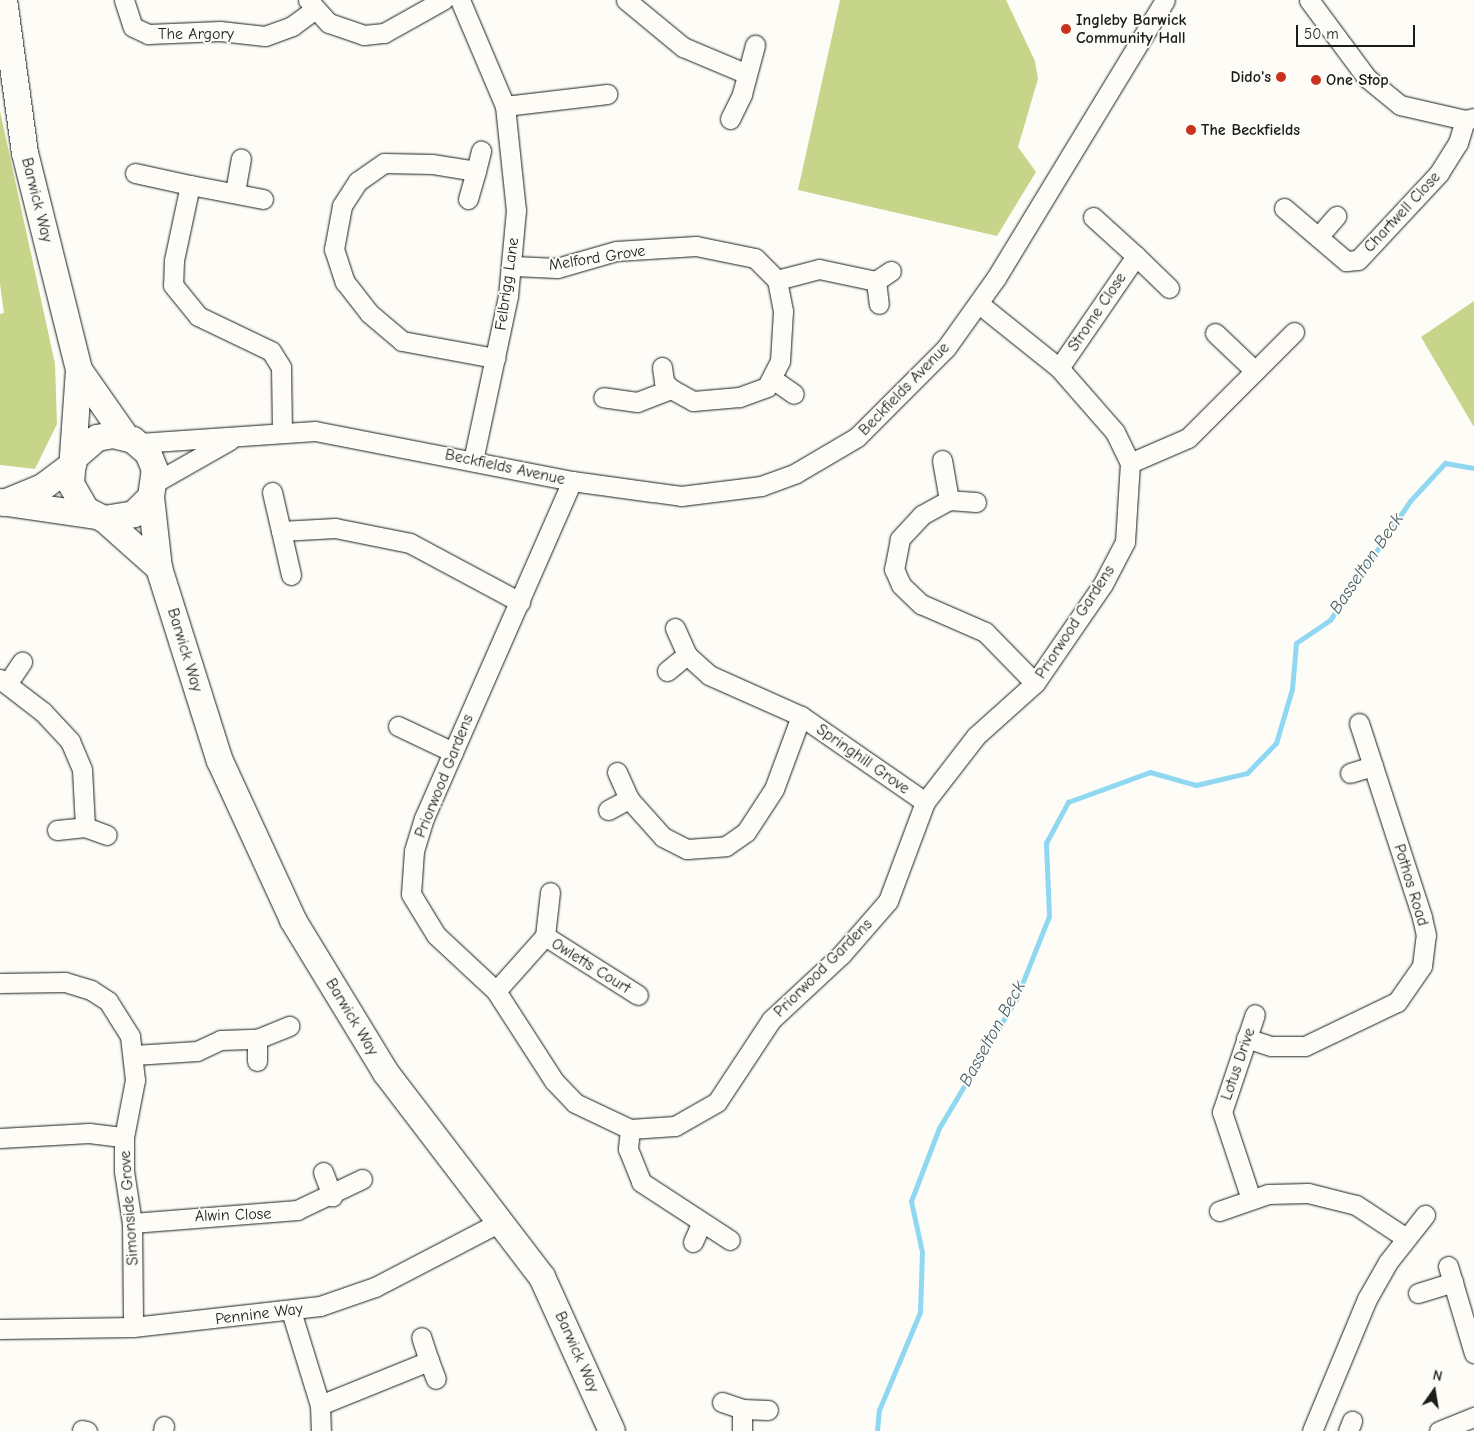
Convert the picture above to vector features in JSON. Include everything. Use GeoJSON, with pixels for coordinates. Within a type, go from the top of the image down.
{"type":"FeatureCollection","features":[{"type":"Feature","properties":{"kind":"street","name":"Barwick Way"},"geometry":{"type":"LineString","coordinates":[[4,0],[4,28],[25,153],[79,370],[75,460]]}},
{"type":"Feature","properties":{"kind":"street","name":"The Argory"},"geometry":{"type":"LineString","coordinates":[[124,0],[132,27],[148,34],[220,31],[265,36],[292,26],[311,5]]}},
{"type":"Feature","properties":{"kind":"street"},"geometry":{"type":"LineString","coordinates":[[311,5],[329,22],[364,35],[384,33],[443,0]]}},
{"type":"Feature","properties":{"kind":"street","name":"Felbrigg Lane"},"geometry":{"type":"LineString","coordinates":[[460,0],[505,106],[514,172],[514,266],[473,461]]}},
{"type":"Feature","properties":{"kind":"street"},"geometry":{"type":"LineString","coordinates":[[626,0],[683,47],[713,63],[747,74]]}},
{"type":"Feature","properties":{"kind":"street","name":"Beckfields Avenue"},"geometry":{"type":"LineString","coordinates":[[132,440],[234,439],[282,431],[346,435],[572,481],[681,496],[761,486],[796,474],[836,452],[879,419],[946,348],[979,304],[1165,0]]}},
{"type":"Feature","properties":{"kind":"street"},"geometry":{"type":"LineString","coordinates":[[1308,0],[1367,78],[1400,105],[1469,119]]}},
{"type":"Feature","properties":{"kind":"street"},"geometry":{"type":"LineString","coordinates":[[730,119],[747,74],[755,45]]}},
{"type":"Feature","properties":{"kind":"street"},"geometry":{"type":"LineString","coordinates":[[505,106],[608,94]]}},
{"type":"Feature","properties":{"kind":"street","name":"Chartwell Close"},"geometry":{"type":"LineString","coordinates":[[1284,208],[1346,261],[1358,260],[1439,173],[1458,143],[1469,119]]}},
{"type":"Feature","properties":{"kind":"street"},"geometry":{"type":"LineString","coordinates":[[468,199],[481,151]]}},
{"type":"Feature","properties":{"kind":"street"},"geometry":{"type":"LineString","coordinates":[[235,192],[241,159]]}},
{"type":"Feature","properties":{"kind":"street"},"geometry":{"type":"LineString","coordinates":[[476,171],[432,164],[384,163],[358,181],[342,206],[334,249],[345,282],[369,313],[402,341],[495,358]]}},
{"type":"Feature","properties":{"kind":"street"},"geometry":{"type":"LineString","coordinates":[[135,173],[263,198]]}},
{"type":"Feature","properties":{"kind":"street"},"geometry":{"type":"LineString","coordinates":[[190,185],[174,260],[173,285],[198,316],[271,351],[281,367],[282,431]]}},
{"type":"Feature","properties":{"kind":"street","name":"Strome Close"},"geometry":{"type":"LineString","coordinates":[[1093,216],[1169,288]]}},
{"type":"Feature","properties":{"kind":"street"},"geometry":{"type":"LineString","coordinates":[[1318,237],[1336,216]]}},
{"type":"Feature","properties":{"kind":"street","name":"Melford Grove"},"geometry":{"type":"LineString","coordinates":[[514,266],[557,268],[616,252],[696,246],[755,258],[777,280]]}},
{"type":"Feature","properties":{"kind":"street","name":"Strome Close"},"geometry":{"type":"LineString","coordinates":[[1059,368],[1136,256]]}},
{"type":"Feature","properties":{"kind":"street"},"geometry":{"type":"LineString","coordinates":[[662,367],[664,382],[680,397],[703,400],[757,393],[774,380],[783,311],[777,280],[818,269],[876,281],[892,271]]}},
{"type":"Feature","properties":{"kind":"street"},"geometry":{"type":"LineString","coordinates":[[876,281],[878,304]]}},
{"type":"Feature","properties":{"kind":"street"},"geometry":{"type":"LineString","coordinates":[[979,304],[1059,368],[1115,432],[1130,463],[1188,438],[1294,332]]}},
{"type":"Feature","properties":{"kind":"street"},"geometry":{"type":"LineString","coordinates":[[1216,334],[1255,371]]}},
{"type":"Feature","properties":{"kind":"street","name":"Barwick Way"},"geometry":{"type":"LineString","coordinates":[[79,370],[132,440]]}},
{"type":"Feature","properties":{"kind":"street"},"geometry":{"type":"LineString","coordinates":[[774,380],[794,394]]}},
{"type":"Feature","properties":{"kind":"street"},"geometry":{"type":"LineString","coordinates":[[603,397],[637,402],[671,389]]}},
{"type":"Feature","properties":{"kind":"street"},"geometry":{"type":"LineString","coordinates":[[97,438],[132,440],[148,453],[153,489],[134,514],[100,517],[2,502],[43,487],[75,460],[97,438]]}},
{"type":"Feature","properties":{"kind":"street","name":"Beckfields Avenue"},"geometry":{"type":"LineString","coordinates":[[153,489],[234,439]]}},
{"type":"Feature","properties":{"kind":"street"},"geometry":{"type":"LineString","coordinates":[[75,460],[71,484],[76,499],[100,517],[159,568]]}},
{"type":"Feature","properties":{"kind":"street"},"geometry":{"type":"LineString","coordinates":[[942,460],[949,500]]}},
{"type":"Feature","properties":{"kind":"street","name":"Priorwood Gardens"},"geometry":{"type":"LineString","coordinates":[[572,481],[452,752],[414,851],[411,894],[436,935],[496,991],[554,1081],[575,1103],[630,1129],[675,1126],[717,1102],[771,1020],[841,955],[888,901],[926,802],[976,736],[1035,683],[1103,584],[1124,542],[1130,463]]}},
{"type":"Feature","properties":{"kind":"street","name":"Barwick Way"},"geometry":{"type":"LineString","coordinates":[[153,489],[159,568],[220,761],[293,920],[386,1073],[542,1277],[612,1431]]}},
{"type":"Feature","properties":{"kind":"street"},"geometry":{"type":"LineString","coordinates":[[272,492],[291,574]]}},
{"type":"Feature","properties":{"kind":"street"},"geometry":{"type":"LineString","coordinates":[[976,502],[949,500],[922,514],[900,539],[894,569],[901,585],[921,604],[985,632],[1035,683]]}},
{"type":"Feature","properties":{"kind":"street"},"geometry":{"type":"LineString","coordinates":[[281,531],[335,528],[410,543],[520,602]]}},
{"type":"Feature","properties":{"kind":"street","name":"Springhill Grove"},"geometry":{"type":"LineString","coordinates":[[675,628],[687,655],[709,675],[801,716],[926,802]]}},
{"type":"Feature","properties":{"kind":"street"},"geometry":{"type":"LineString","coordinates":[[667,671],[687,655]]}},
{"type":"Feature","properties":{"kind":"street"},"geometry":{"type":"LineString","coordinates":[[22,662],[3,682],[43,712],[70,741],[82,769],[85,827]]}},
{"type":"Feature","properties":{"kind":"street","name":"Springhill Grove"},"geometry":{"type":"LineString","coordinates":[[617,772],[629,799],[663,837],[687,849],[726,846],[746,832],[774,789],[801,716]]}},
{"type":"Feature","properties":{"kind":"street","name":"Pothos Road"},"geometry":{"type":"LineString","coordinates":[[1246,1038],[1271,1046],[1305,1046],[1372,1018],[1397,1002],[1417,978],[1426,934],[1359,724]]}},
{"type":"Feature","properties":{"kind":"street"},"geometry":{"type":"LineString","coordinates":[[398,726],[452,752]]}},
{"type":"Feature","properties":{"kind":"street"},"geometry":{"type":"LineString","coordinates":[[1350,773],[1373,766]]}},
{"type":"Feature","properties":{"kind":"street"},"geometry":{"type":"LineString","coordinates":[[608,810],[629,799]]}},
{"type":"Feature","properties":{"kind":"street"},"geometry":{"type":"LineString","coordinates":[[57,830],[85,827],[107,835]]}},
{"type":"Feature","properties":{"kind":"street","name":"Owletts Court"},"geometry":{"type":"LineString","coordinates":[[496,991],[545,936],[550,892]]}},
{"type":"Feature","properties":{"kind":"street","name":"Owletts Court"},"geometry":{"type":"LineString","coordinates":[[545,936],[638,995]]}},
{"type":"Feature","properties":{"kind":"street","name":"Simonside Grove"},"geometry":{"type":"LineString","coordinates":[[0,982],[65,982],[91,990],[108,1001],[121,1018],[134,1055],[134,1100],[124,1137],[124,1171],[132,1223],[133,1327]]}},
{"type":"Feature","properties":{"kind":"street","name":"Lotus Drive"},"geometry":{"type":"LineString","coordinates":[[1251,1199],[1222,1112],[1255,1014]]}},
{"type":"Feature","properties":{"kind":"street"},"geometry":{"type":"LineString","coordinates":[[134,1055],[197,1051],[240,1037],[257,1039],[290,1026]]}},
{"type":"Feature","properties":{"kind":"street"},"geometry":{"type":"LineString","coordinates":[[256,1062],[257,1039]]}},
{"type":"Feature","properties":{"kind":"street"},"geometry":{"type":"LineString","coordinates":[[630,1129],[628,1149],[641,1182],[702,1224],[730,1240]]}},
{"type":"Feature","properties":{"kind":"street"},"geometry":{"type":"LineString","coordinates":[[0,1138],[89,1133],[124,1137]]}},
{"type":"Feature","properties":{"kind":"street"},"geometry":{"type":"LineString","coordinates":[[323,1172],[332,1196]]}},
{"type":"Feature","properties":{"kind":"street","name":"Alwin Close"},"geometry":{"type":"LineString","coordinates":[[132,1223],[198,1215],[264,1216],[297,1210],[332,1196],[362,1180]]}},
{"type":"Feature","properties":{"kind":"street"},"geometry":{"type":"LineString","coordinates":[[1219,1211],[1251,1199],[1287,1191],[1334,1198],[1356,1205],[1406,1238]]}},
{"type":"Feature","properties":{"kind":"street"},"geometry":{"type":"LineString","coordinates":[[1312,1431],[1367,1299],[1406,1238],[1426,1215]]}},
{"type":"Feature","properties":{"kind":"street","name":"Pennine Way"},"geometry":{"type":"LineString","coordinates":[[0,1329],[133,1327],[291,1311],[375,1287],[500,1222]]}},
{"type":"Feature","properties":{"kind":"street"},"geometry":{"type":"LineString","coordinates":[[693,1242],[702,1224]]}},
{"type":"Feature","properties":{"kind":"street"},"geometry":{"type":"LineString","coordinates":[[1418,1293],[1450,1274],[1474,1353]]}},
{"type":"Feature","properties":{"kind":"street"},"geometry":{"type":"LineString","coordinates":[[291,1311],[320,1405],[320,1431]]}},
{"type":"Feature","properties":{"kind":"street"},"geometry":{"type":"LineString","coordinates":[[421,1337],[436,1379]]}},
{"type":"Feature","properties":{"kind":"street"},"geometry":{"type":"LineString","coordinates":[[320,1405],[429,1361]]}},
{"type":"Feature","properties":{"kind":"street"},"geometry":{"type":"LineString","coordinates":[[722,1402],[742,1409],[768,1410]]}},
{"type":"Feature","properties":{"kind":"street"},"geometry":{"type":"LineString","coordinates":[[742,1409],[742,1431]]}},
{"type":"Feature","properties":{"kind":"street"},"geometry":{"type":"LineString","coordinates":[[1439,1431],[1474,1417]]}},
{"type":"Feature","properties":{"kind":"green space"},"geometry":{"type":"Polygon","coordinates":[[[840,0],[1006,0],[1035,61],[1038,79],[1018,147],[1036,172],[997,236],[798,190],[840,0]]]}},
{"type":"Feature","properties":{"kind":"green space"},"geometry":{"type":"Polygon","coordinates":[[[0,111],[55,364],[57,424],[35,469],[0,465],[0,314],[4,313],[0,284],[0,111]]]}},
{"type":"Feature","properties":{"kind":"green space"},"geometry":{"type":"Polygon","coordinates":[[[1474,301],[1474,427],[1421,337],[1474,301]]]}},
{"type":"Feature","properties":{"kind":"waterway","name":"Basselton Beck"},"geometry":{"type":"LineString","coordinates":[[877,1431],[879,1410],[920,1312],[922,1252],[911,1201],[939,1128],[1016,999],[1049,916],[1046,843],[1068,802],[1150,772],[1196,785],[1247,773],[1276,743],[1292,689],[1296,643],[1330,620],[1410,501],[1445,463],[1474,468]]}},
{"type":"Feature","properties":{"kind":"place","name":"Ingleby Barwick Community Hall"},"geometry":{"type":"Point","coordinates":[1066,29]}},
{"type":"Feature","properties":{"kind":"place","name":"Dido's"},"geometry":{"type":"Point","coordinates":[1281,77]}},
{"type":"Feature","properties":{"kind":"place","name":"One Stop"},"geometry":{"type":"Point","coordinates":[1316,80]}},
{"type":"Feature","properties":{"kind":"place","name":"The Beckfields"},"geometry":{"type":"Point","coordinates":[1191,130]}}]}
